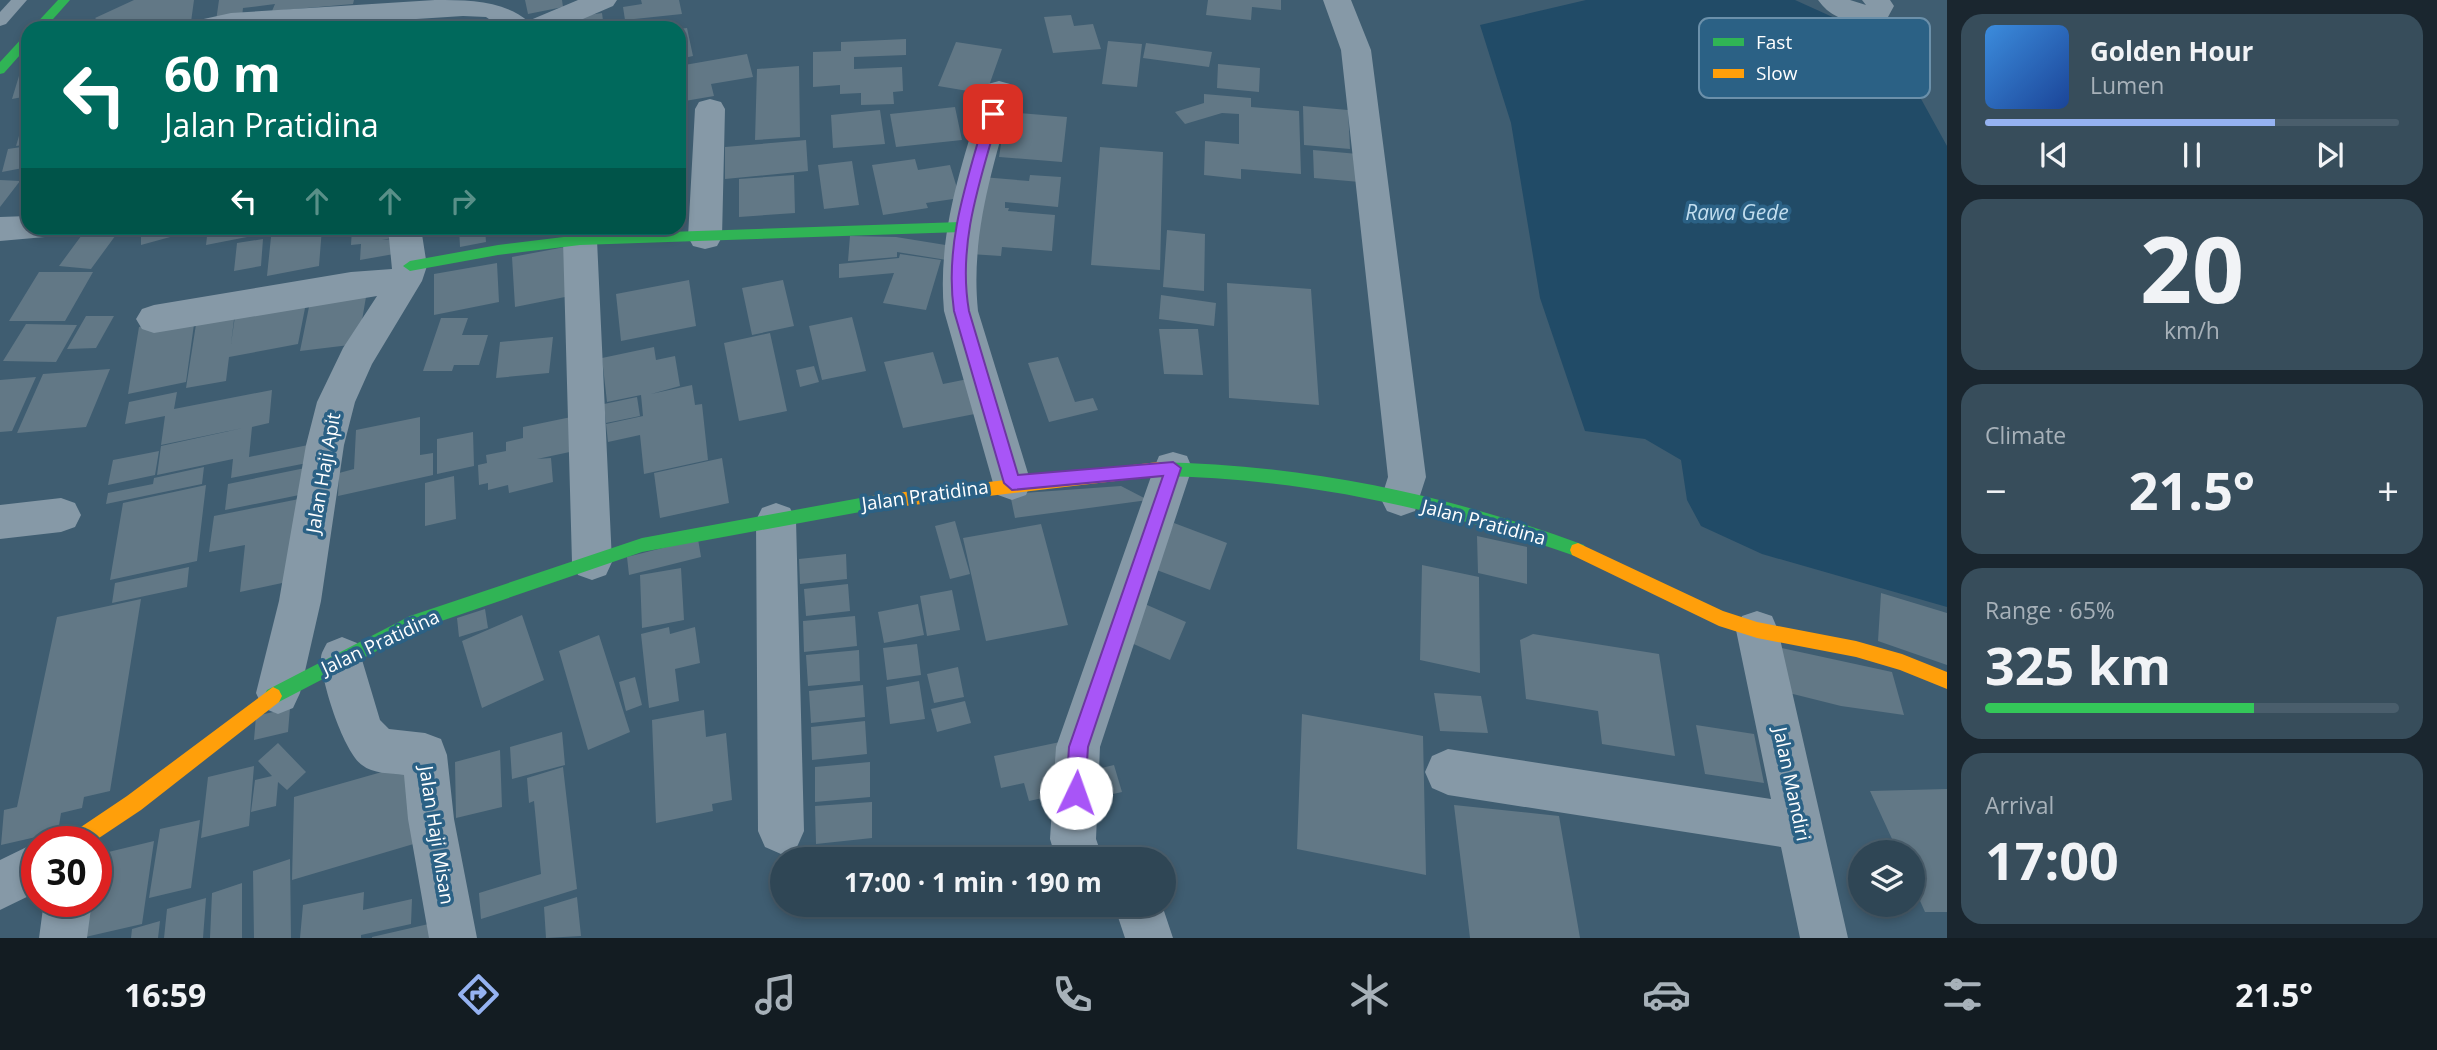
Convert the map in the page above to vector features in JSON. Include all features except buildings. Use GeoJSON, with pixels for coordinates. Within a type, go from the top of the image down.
{"type":"FeatureCollection","features":[{"type":"Feature","properties":{"kind":"street"},"geometry":{"type":"LineString","coordinates":[[44,21],[64,0]]}},
{"type":"Feature","properties":{"kind":"street"},"geometry":{"type":"LineString","coordinates":[[554,21],[603,0]]}},
{"type":"Feature","properties":{"kind":"street"},"geometry":{"type":"LineString","coordinates":[[1337,0],[1356,50],[1407,478],[1401,499]]}},
{"type":"Feature","properties":{"kind":"street"},"geometry":{"type":"LineString","coordinates":[[1832,0],[1839,7],[1860,15],[1878,11],[1880,6],[1876,0]]}},
{"type":"Feature","properties":{"kind":"street"},"geometry":{"type":"LineString","coordinates":[[285,21],[472,7],[491,8],[506,14],[512,21]]}},
{"type":"Feature","properties":{"kind":"street"},"geometry":{"type":"LineString","coordinates":[[11,64],[21,49]]}},
{"type":"Feature","properties":{"kind":"street"},"geometry":{"type":"LineString","coordinates":[[999,91],[961,227],[957,285],[961,311],[1012,483]]}},
{"type":"Feature","properties":{"kind":"street"},"geometry":{"type":"LineString","coordinates":[[705,237],[710,109]]}},
{"type":"Feature","properties":{"kind":"street"},"geometry":{"type":"LineString","coordinates":[[154,319],[351,285],[498,250],[580,240],[961,227]]}},
{"type":"Feature","properties":{"kind":"street"},"geometry":{"type":"LineString","coordinates":[[0,229],[21,228]]}},
{"type":"Feature","properties":{"kind":"street"},"geometry":{"type":"LineString","coordinates":[[405,235],[407,273]]}},
{"type":"Feature","properties":{"kind":"street"},"geometry":{"type":"LineString","coordinates":[[580,240],[592,562]]}},
{"type":"Feature","properties":{"kind":"street","name":"Jalan Haji Apit"},"geometry":{"type":"LineString","coordinates":[[278,693],[300,601],[326,445],[337,402],[356,358],[407,273]]}},
{"type":"Feature","properties":{"kind":"street"},"geometry":{"type":"LineString","coordinates":[[1075,847],[1073,839],[1078,747],[1173,468]]}},
{"type":"Feature","properties":{"kind":"street","name":"Jalan Pratidina"},"geometry":{"type":"LineString","coordinates":[[100,826],[278,693],[342,657],[416,622],[642,545],[826,509],[1012,483],[1173,468],[1216,468],[1291,475],[1531,532],[1581,551],[1718,618],[1756,630],[1856,649],[1902,662],[1947,681]]}},
{"type":"Feature","properties":{"kind":"street"},"geometry":{"type":"LineString","coordinates":[[0,522],[61,514]]}},
{"type":"Feature","properties":{"kind":"street"},"geometry":{"type":"LineString","coordinates":[[776,520],[781,831]]}},
{"type":"Feature","properties":{"kind":"street","name":"Jalan Mandiri"},"geometry":{"type":"LineString","coordinates":[[1756,630],[1824,938]]}},
{"type":"Feature","properties":{"kind":"street","name":"Jalan Haji Misan"},"geometry":{"type":"LineString","coordinates":[[342,657],[361,732],[378,750],[425,755],[431,819],[453,938]]}},
{"type":"Feature","properties":{"kind":"street"},"geometry":{"type":"LineString","coordinates":[[1448,772],[1801,827]]}},
{"type":"Feature","properties":{"kind":"street"},"geometry":{"type":"LineString","coordinates":[[0,886],[21,875]]}},
{"type":"Feature","properties":{"kind":"street"},"geometry":{"type":"LineString","coordinates":[[62,938],[65,917]]}},
{"type":"Feature","properties":{"kind":"street"},"geometry":{"type":"LineString","coordinates":[[1142,917],[1149,938]]}},
{"type":"Feature","properties":{"kind":"lane"},"geometry":{"type":"LineString","coordinates":[[0,21],[19,0]]}},
{"type":"Feature","properties":{"kind":"water","name":"Rawa Gede"},"geometry":{"type":"Polygon","coordinates":[[[1586,0],[1795,0],[1835,18],[1699,18],[1699,98],[1921,98],[1947,146],[1947,607],[1762,554],[1701,526],[1687,500],[1681,460],[1645,439],[1585,431],[1540,298],[1511,123],[1480,25],[1586,0]]]}},
{"type":"Feature","properties":{"kind":"traffic: fast"},"geometry":{"type":"LineString","coordinates":[[44,21],[64,0]]}},
{"type":"Feature","properties":{"kind":"traffic: fast"},"geometry":{"type":"LineString","coordinates":[[0,70],[21,47]]}},
{"type":"Feature","properties":{"kind":"traffic: fast"},"geometry":{"type":"LineString","coordinates":[[410,266],[498,250],[580,240],[961,227]]}},
{"type":"Feature","properties":{"kind":"traffic: fast"},"geometry":{"type":"LineString","coordinates":[[1158,469],[1264,474],[1372,491],[1478,517],[1578,550]]}},
{"type":"Feature","properties":{"kind":"traffic: fast"},"geometry":{"type":"LineString","coordinates":[[273,696],[416,622],[642,545],[871,503]]}},
{"type":"Feature","properties":{"kind":"traffic: slow"},"geometry":{"type":"LineString","coordinates":[[871,503],[1158,469]]}},
{"type":"Feature","properties":{"kind":"traffic: slow"},"geometry":{"type":"LineString","coordinates":[[1578,550],[1719,618],[1757,630],[1856,649],[1902,662],[1947,681]]}},
{"type":"Feature","properties":{"kind":"traffic: slow"},"geometry":{"type":"LineString","coordinates":[[100,826],[134,803],[273,696]]}},
{"type":"Feature","properties":{"kind":"route"},"geometry":{"type":"LineString","coordinates":[[993,114],[961,227],[957,285],[961,311],[1012,483],[1173,468],[1078,747],[1076,793]]}}]}
